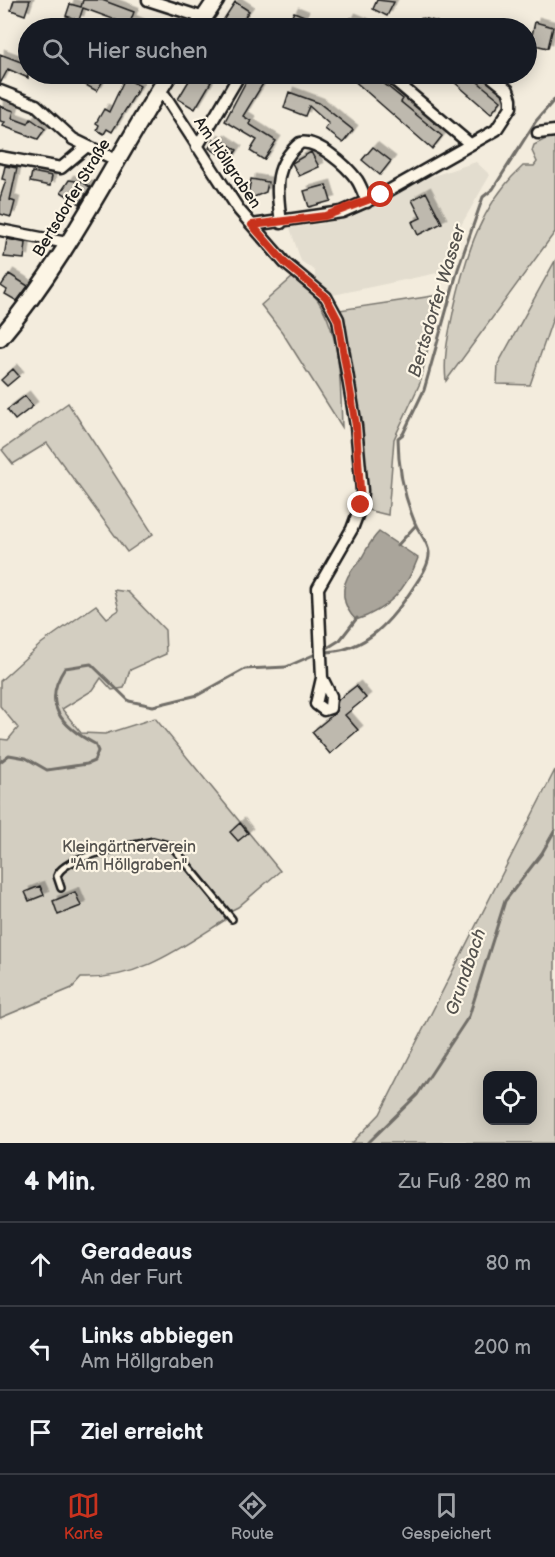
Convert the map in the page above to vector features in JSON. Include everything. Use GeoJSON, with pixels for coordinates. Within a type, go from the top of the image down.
{"type":"FeatureCollection","features":[{"type":"Feature","properties":{"kind":"main road","name":"Bertsdorfer Straße"},"geometry":{"type":"LineString","coordinates":[[0,338],[23,309],[67,243],[163,84]]}},
{"type":"Feature","properties":{"kind":"street"},"geometry":{"type":"LineString","coordinates":[[148,0],[208,10]]}},
{"type":"Feature","properties":{"kind":"street"},"geometry":{"type":"LineString","coordinates":[[197,147],[234,84]]}},
{"type":"Feature","properties":{"kind":"street"},"geometry":{"type":"LineString","coordinates":[[399,84],[471,144]]}},
{"type":"Feature","properties":{"kind":"street"},"geometry":{"type":"LineString","coordinates":[[252,225],[325,216],[367,202],[496,130],[511,107],[512,99],[508,90],[500,84]]}},
{"type":"Feature","properties":{"kind":"street"},"geometry":{"type":"LineString","coordinates":[[0,91],[45,111],[60,129],[86,147],[116,160]]}},
{"type":"Feature","properties":{"kind":"street","name":"Am Höllgraben"},"geometry":{"type":"LineString","coordinates":[[158,91],[165,96],[197,147],[252,225],[285,263],[326,297],[342,335],[356,426],[361,505],[352,529],[318,588],[322,678]]}},
{"type":"Feature","properties":{"kind":"street"},"geometry":{"type":"LineString","coordinates":[[538,133],[555,131]]}},
{"type":"Feature","properties":{"kind":"street"},"geometry":{"type":"LineString","coordinates":[[281,223],[278,193],[280,167],[284,159],[300,143],[313,142],[340,164],[358,182],[367,202]]}},
{"type":"Feature","properties":{"kind":"street","name":"Bertsdorfer Straße"},"geometry":{"type":"LineString","coordinates":[[0,157],[61,168],[86,147]]}},
{"type":"Feature","properties":{"kind":"street"},"geometry":{"type":"LineString","coordinates":[[0,230],[67,243]]}},
{"type":"Feature","properties":{"kind":"lane"},"geometry":{"type":"LineString","coordinates":[[61,888],[57,876],[65,864],[92,855],[153,841],[161,842],[172,846],[232,919]]}},
{"type":"Feature","properties":{"kind":"shaded area"},"geometry":{"type":"Polygon","coordinates":[[[476,162],[490,175],[456,234],[442,272],[333,295],[315,280],[315,271],[301,261],[290,228],[354,216],[430,177],[476,162]]]}},
{"type":"Feature","properties":{"kind":"shaded area"},"geometry":{"type":"Polygon","coordinates":[[[379,532],[418,558],[408,579],[395,597],[378,610],[356,620],[345,603],[345,583],[379,532]]]}},
{"type":"Feature","properties":{"kind":"green space"},"geometry":{"type":"Polygon","coordinates":[[[555,134],[555,232],[446,381],[448,335],[464,269],[477,231],[508,181],[523,166],[534,166],[537,162],[532,151],[534,145],[555,134]]]}},
{"type":"Feature","properties":{"kind":"green space"},"geometry":{"type":"Polygon","coordinates":[[[555,261],[555,312],[530,385],[497,384],[498,364],[555,261]]]}},
{"type":"Feature","properties":{"kind":"green space"},"geometry":{"type":"Polygon","coordinates":[[[293,277],[309,289],[321,305],[330,324],[339,365],[342,427],[282,332],[261,305],[293,277]]]}},
{"type":"Feature","properties":{"kind":"green space"},"geometry":{"type":"Polygon","coordinates":[[[440,295],[420,383],[394,439],[388,515],[363,509],[345,334],[339,310],[440,295]]]}},
{"type":"Feature","properties":{"kind":"green space"},"geometry":{"type":"Polygon","coordinates":[[[68,403],[153,534],[127,552],[47,443],[13,464],[2,450],[68,403]]]}},
{"type":"Feature","properties":{"kind":"green space","name":"Kleingärtnerverein \"Am Höllgraben\""},"geometry":{"type":"Polygon","coordinates":[[[114,590],[128,592],[165,630],[166,654],[130,670],[124,688],[112,690],[101,678],[93,690],[62,709],[81,733],[105,734],[155,718],[280,871],[238,907],[224,914],[225,920],[157,961],[121,974],[81,978],[72,988],[0,1018],[0,739],[8,740],[18,728],[0,706],[0,681],[42,643],[96,605],[107,618],[119,610],[114,590]]]}},
{"type":"Feature","properties":{"kind":"green space"},"geometry":{"type":"Polygon","coordinates":[[[555,770],[555,1143],[352,1143],[380,1114],[555,770]]]}},
{"type":"Feature","properties":{"kind":"building"},"geometry":{"type":"Polygon","coordinates":[[[14,0],[30,0],[25,15],[11,10],[14,0]]]}},
{"type":"Feature","properties":{"kind":"building"},"geometry":{"type":"Polygon","coordinates":[[[83,0],[102,0],[134,12],[132,18],[110,18],[83,8],[80,18],[66,16],[70,4],[81,7],[83,0]]]}},
{"type":"Feature","properties":{"kind":"building"},"geometry":{"type":"Polygon","coordinates":[[[377,0],[394,2],[387,16],[373,9],[377,0]]]}},
{"type":"Feature","properties":{"kind":"building"},"geometry":{"type":"Polygon","coordinates":[[[235,2],[249,11],[244,18],[225,18],[235,2]]]}},
{"type":"Feature","properties":{"kind":"building"},"geometry":{"type":"Polygon","coordinates":[[[294,12],[304,16],[303,18],[291,18],[294,12]]]}},
{"type":"Feature","properties":{"kind":"building"},"geometry":{"type":"Polygon","coordinates":[[[537,23],[553,27],[548,48],[537,46],[537,23]]]}},
{"type":"Feature","properties":{"kind":"building"},"geometry":{"type":"Polygon","coordinates":[[[0,54],[18,61],[18,74],[8,69],[0,84],[0,54]]]}},
{"type":"Feature","properties":{"kind":"building"},"geometry":{"type":"Polygon","coordinates":[[[84,84],[101,84],[97,91],[84,84]]]}},
{"type":"Feature","properties":{"kind":"building"},"geometry":{"type":"Polygon","coordinates":[[[122,84],[140,86],[112,132],[107,129],[104,134],[97,130],[99,125],[96,123],[104,109],[109,112],[122,84]]]}},
{"type":"Feature","properties":{"kind":"building"},"geometry":{"type":"Polygon","coordinates":[[[187,84],[210,84],[195,109],[178,99],[187,84]]]}},
{"type":"Feature","properties":{"kind":"building"},"geometry":{"type":"Polygon","coordinates":[[[245,84],[263,84],[243,116],[251,121],[249,124],[276,141],[264,160],[250,151],[257,140],[225,121],[245,84]]]}},
{"type":"Feature","properties":{"kind":"building"},"geometry":{"type":"Polygon","coordinates":[[[358,84],[384,84],[403,99],[401,102],[442,136],[432,149],[358,84]]]}},
{"type":"Feature","properties":{"kind":"building"},"geometry":{"type":"Polygon","coordinates":[[[456,84],[480,84],[501,101],[491,114],[456,84]]]}},
{"type":"Feature","properties":{"kind":"building"},"geometry":{"type":"Polygon","coordinates":[[[289,92],[319,103],[353,130],[343,143],[325,129],[329,124],[309,106],[305,116],[284,108],[289,92]]]}},
{"type":"Feature","properties":{"kind":"building"},"geometry":{"type":"Polygon","coordinates":[[[0,106],[14,111],[12,118],[28,124],[31,119],[45,129],[38,139],[3,126],[5,122],[0,121],[0,106]]]}},
{"type":"Feature","properties":{"kind":"building"},"geometry":{"type":"Polygon","coordinates":[[[214,139],[218,142],[220,139],[237,150],[230,161],[209,148],[214,139]]]}},
{"type":"Feature","properties":{"kind":"building"},"geometry":{"type":"Polygon","coordinates":[[[373,147],[391,161],[380,175],[362,160],[373,147]]]}},
{"type":"Feature","properties":{"kind":"building"},"geometry":{"type":"Polygon","coordinates":[[[311,152],[319,167],[299,176],[292,163],[311,152]]]}},
{"type":"Feature","properties":{"kind":"building"},"geometry":{"type":"Polygon","coordinates":[[[5,166],[17,168],[10,200],[15,202],[11,217],[0,214],[0,198],[6,180],[2,179],[5,166]]]}},
{"type":"Feature","properties":{"kind":"building"},"geometry":{"type":"Polygon","coordinates":[[[32,172],[52,176],[50,186],[30,182],[32,172]]]}},
{"type":"Feature","properties":{"kind":"building"},"geometry":{"type":"Polygon","coordinates":[[[251,179],[268,182],[266,192],[247,200],[251,179]]]}},
{"type":"Feature","properties":{"kind":"building"},"geometry":{"type":"Polygon","coordinates":[[[69,180],[82,182],[90,187],[80,204],[61,192],[69,180]]]}},
{"type":"Feature","properties":{"kind":"building"},"geometry":{"type":"Polygon","coordinates":[[[326,185],[331,201],[309,207],[304,191],[326,185]]]}},
{"type":"Feature","properties":{"kind":"building"},"geometry":{"type":"Polygon","coordinates":[[[426,192],[442,223],[418,235],[412,222],[421,218],[412,200],[426,192]]]}},
{"type":"Feature","properties":{"kind":"building"},"geometry":{"type":"Polygon","coordinates":[[[7,239],[26,243],[24,259],[4,257],[7,239]]]}},
{"type":"Feature","properties":{"kind":"building"},"geometry":{"type":"Polygon","coordinates":[[[9,274],[28,286],[17,301],[5,294],[7,290],[1,286],[9,274]]]}},
{"type":"Feature","properties":{"kind":"building"},"geometry":{"type":"Polygon","coordinates":[[[13,369],[19,376],[7,386],[1,380],[13,369]]]}},
{"type":"Feature","properties":{"kind":"building"},"geometry":{"type":"Polygon","coordinates":[[[25,396],[33,406],[15,420],[7,410],[25,396]]]}},
{"type":"Feature","properties":{"kind":"building"},"geometry":{"type":"Polygon","coordinates":[[[356,686],[366,698],[345,715],[358,730],[330,754],[312,732],[335,713],[338,700],[356,686]]]}},
{"type":"Feature","properties":{"kind":"building"},"geometry":{"type":"Polygon","coordinates":[[[240,823],[248,833],[238,841],[230,832],[240,823]]]}},
{"type":"Feature","properties":{"kind":"building"},"geometry":{"type":"Polygon","coordinates":[[[40,886],[44,895],[29,901],[25,892],[40,886]]]}},
{"type":"Feature","properties":{"kind":"building"},"geometry":{"type":"Polygon","coordinates":[[[75,892],[81,906],[58,915],[53,901],[75,892]]]}},
{"type":"Feature","properties":{"kind":"waterway","name":"Bertsdorfer Wasser"},"geometry":{"type":"LineString","coordinates":[[323,652],[339,651],[353,646],[366,640],[377,631],[398,610],[427,565],[428,548],[415,523],[400,471],[398,438],[403,434],[424,390],[458,269],[483,197],[493,189],[536,121],[555,99]]}},
{"type":"Feature","properties":{"kind":"waterway","name":"Bertsdorfer Wasser"},"geometry":{"type":"LineString","coordinates":[[397,546],[416,525]]}},
{"type":"Feature","properties":{"kind":"waterway","name":"Bertsdorfer Wasser"},"geometry":{"type":"LineString","coordinates":[[324,650],[340,640],[357,618]]}},
{"type":"Feature","properties":{"kind":"waterway","name":"Bertsdorfer Wasser"},"geometry":{"type":"LineString","coordinates":[[0,762],[9,755],[26,758],[47,770],[94,761],[98,751],[95,744],[73,730],[58,713],[55,693],[65,668],[91,664],[129,701],[153,706],[198,695],[245,669],[286,667],[318,653]]}},
{"type":"Feature","properties":{"kind":"waterway","name":"Grundbach"},"geometry":{"type":"LineString","coordinates":[[368,1143],[417,1095],[469,1016],[505,901],[542,853],[555,830]]}},
{"type":"Feature","properties":{"kind":"route"},"geometry":{"type":"LineString","coordinates":[[361,505],[361,472],[356,426],[338,320],[326,297],[285,263],[265,243],[252,225],[325,216],[342,212],[381,195]]}}]}
